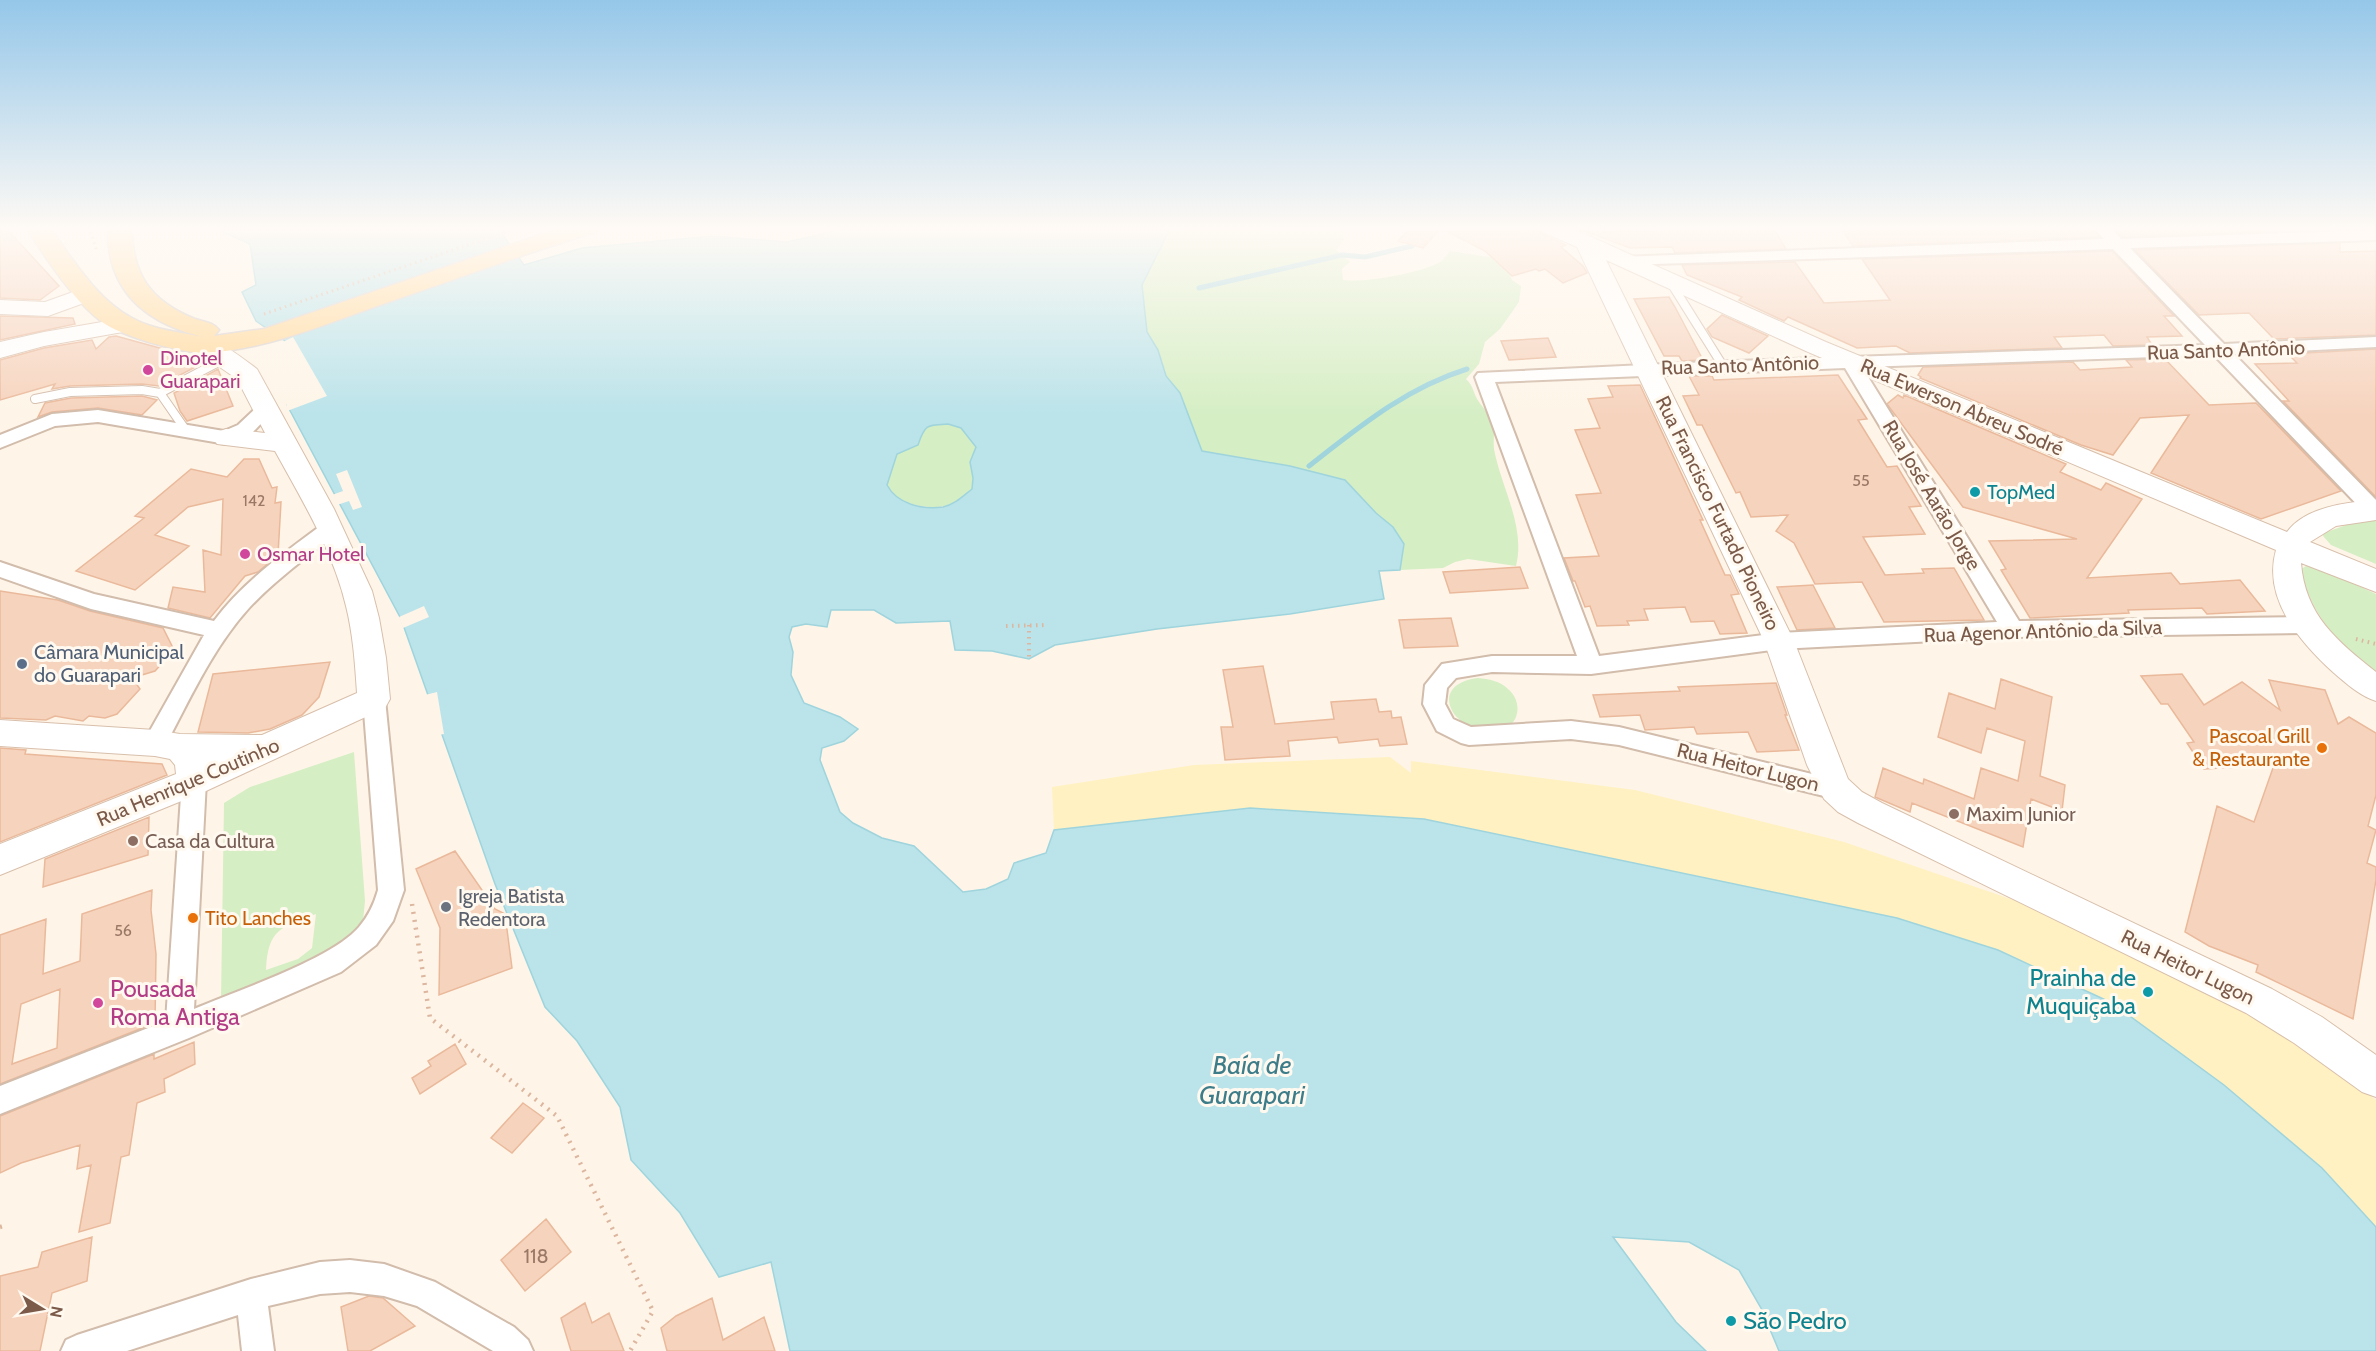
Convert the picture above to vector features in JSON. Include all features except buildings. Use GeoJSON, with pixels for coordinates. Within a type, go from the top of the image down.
{"type":"FeatureCollection","features":[{"type":"Feature","properties":{"kind":"main road"},"geometry":{"type":"LineString","coordinates":[[84,290],[100,308],[125,325],[158,336],[204,345],[261,329],[370,290]]}},
{"type":"Feature","properties":{"kind":"main road"},"geometry":{"type":"LineString","coordinates":[[136,290],[153,306],[182,323],[204,330],[261,329]]}},
{"type":"Feature","properties":{"kind":"street","name":"Rua Francisco Furtado Pioneiro"},"geometry":{"type":"LineString","coordinates":[[1609,290],[1779,641],[1824,765],[1836,789]]}},
{"type":"Feature","properties":{"kind":"street","name":"Rua Ewerson Abreu Sodré"},"geometry":{"type":"LineString","coordinates":[[1691,290],[1852,362],[2376,581]]}},
{"type":"Feature","properties":{"kind":"street"},"geometry":{"type":"LineString","coordinates":[[2161,290],[2375,510]]}},
{"type":"Feature","properties":{"kind":"street"},"geometry":{"type":"LineString","coordinates":[[48,309],[87,294]]}},
{"type":"Feature","properties":{"kind":"street"},"geometry":{"type":"LineString","coordinates":[[0,307],[48,309],[78,316],[78,321],[64,333],[0,350]]}},
{"type":"Feature","properties":{"kind":"street"},"geometry":{"type":"LineString","coordinates":[[44,339],[125,325]]}},
{"type":"Feature","properties":{"kind":"street"},"geometry":{"type":"LineString","coordinates":[[248,375],[261,329]]}},
{"type":"Feature","properties":{"kind":"street","name":"Rua Santo Antônio"},"geometry":{"type":"LineString","coordinates":[[1591,665],[1484,377],[1648,368],[2219,351],[2376,342]]}},
{"type":"Feature","properties":{"kind":"street"},"geometry":{"type":"LineString","coordinates":[[0,1100],[179,1029],[332,963],[367,937],[384,913],[391,890],[366,627],[357,591],[330,529],[248,375],[204,345]]}},
{"type":"Feature","properties":{"kind":"street","name":"Rua José Aarão Jorge"},"geometry":{"type":"LineString","coordinates":[[1852,362],[2013,629]]}},
{"type":"Feature","properties":{"kind":"street"},"geometry":{"type":"LineString","coordinates":[[226,438],[245,429],[265,410]]}},
{"type":"Feature","properties":{"kind":"street"},"geometry":{"type":"LineString","coordinates":[[0,442],[52,420],[98,416],[226,438],[285,443]]}},
{"type":"Feature","properties":{"kind":"street"},"geometry":{"type":"LineString","coordinates":[[2375,510],[2343,513],[2318,521],[2302,531],[2292,544],[2285,567],[2290,595],[2307,625],[2340,662],[2376,689]]}},
{"type":"Feature","properties":{"kind":"street"},"geometry":{"type":"LineString","coordinates":[[167,745],[220,631],[242,603],[286,563],[330,529]]}},
{"type":"Feature","properties":{"kind":"street"},"geometry":{"type":"LineString","coordinates":[[0,569],[91,601],[220,631]]}},
{"type":"Feature","properties":{"kind":"street","name":"Rua Agenor Antônio da Silva"},"geometry":{"type":"LineString","coordinates":[[1779,641],[2013,629],[2307,625]]}},
{"type":"Feature","properties":{"kind":"street","name":"Rua Heitor Lugon"},"geometry":{"type":"LineString","coordinates":[[1779,641],[1591,665],[1492,664],[1450,670],[1436,686],[1434,704],[1445,725],[1468,735],[1571,730],[1619,736],[1836,789],[1850,802],[1869,813],[2259,1001],[2308,1030],[2376,1078]]}},
{"type":"Feature","properties":{"kind":"street","name":"Rua Henrique Coutinho"},"geometry":{"type":"LineString","coordinates":[[0,860],[194,781],[374,699]]}},
{"type":"Feature","properties":{"kind":"street"},"geometry":{"type":"LineString","coordinates":[[0,733],[167,745],[269,748]]}},
{"type":"Feature","properties":{"kind":"street"},"geometry":{"type":"LineString","coordinates":[[167,745],[191,762],[194,781],[179,1029]]}},
{"type":"Feature","properties":{"kind":"street"},"geometry":{"type":"LineString","coordinates":[[77,1351],[251,1295],[320,1278],[350,1276],[384,1280],[424,1293],[503,1338],[517,1351]]}},
{"type":"Feature","properties":{"kind":"street"},"geometry":{"type":"LineString","coordinates":[[251,1295],[258,1351]]}},
{"type":"Feature","properties":{"kind":"lane"},"geometry":{"type":"LineString","coordinates":[[1679,290],[1704,339],[1723,366]]}},
{"type":"Feature","properties":{"kind":"lane"},"geometry":{"type":"LineString","coordinates":[[35,399],[70,392],[142,390],[160,393],[226,358]]}},
{"type":"Feature","properties":{"kind":"lane"},"geometry":{"type":"LineString","coordinates":[[160,393],[187,432]]}},
{"type":"Feature","properties":{"kind":"path"},"geometry":{"type":"LineString","coordinates":[[261,329],[370,290]]}},
{"type":"Feature","properties":{"kind":"path"},"geometry":{"type":"LineString","coordinates":[[1029,625],[1029,659]]}},
{"type":"Feature","properties":{"kind":"path"},"geometry":{"type":"LineString","coordinates":[[1006,626],[1048,625]]}},
{"type":"Feature","properties":{"kind":"path"},"geometry":{"type":"LineString","coordinates":[[411,892],[414,928],[430,1018],[557,1116],[653,1311],[630,1351]]}},
{"type":"Feature","properties":{"kind":"path"},"geometry":{"type":"LineString","coordinates":[[0,1227],[7,1225]]}},
{"type":"Feature","properties":{"kind":"green space"},"geometry":{"type":"Polygon","coordinates":[[[1143,290],[1520,290],[1519,302],[1500,329],[1485,342],[1479,364],[1466,379],[1492,422],[1497,463],[1518,537],[1516,566],[1468,559],[1443,568],[1400,570],[1404,544],[1393,527],[1376,513],[1290,466],[1202,451],[1180,394],[1166,376],[1158,350],[1147,332],[1143,290]]]}},
{"type":"Feature","properties":{"kind":"green space"},"geometry":{"type":"Polygon","coordinates":[[[948,424],[961,428],[977,447],[970,462],[973,478],[972,489],[952,503],[938,507],[911,504],[895,496],[890,491],[887,481],[897,454],[918,445],[928,427],[948,424]]]}},
{"type":"Feature","properties":{"kind":"green space"},"geometry":{"type":"Polygon","coordinates":[[[2376,520],[2376,564],[2331,545],[2323,536],[2324,533],[2352,523],[2376,520]]]}},
{"type":"Feature","properties":{"kind":"green space"},"geometry":{"type":"Polygon","coordinates":[[[2306,566],[2321,569],[2376,594],[2376,683],[2321,618],[2300,570],[2306,566]]]}},
{"type":"Feature","properties":{"kind":"green space"},"geometry":{"type":"Polygon","coordinates":[[[1478,678],[1498,682],[1513,694],[1517,711],[1513,722],[1508,726],[1486,731],[1471,727],[1452,711],[1449,700],[1452,691],[1461,683],[1478,678]]]}},
{"type":"Feature","properties":{"kind":"green space"},"geometry":{"type":"Polygon","coordinates":[[[354,752],[365,901],[362,931],[332,958],[221,999],[224,803],[250,787],[354,752]],[[316,914],[279,931],[270,946],[266,970],[298,959],[312,948],[316,914]]]}},
{"type":"Feature","properties":{"kind":"sand","name":"Prainha de Muquiçaba"},"geometry":{"type":"Polygon","coordinates":[[[1390,757],[1411,773],[1411,761],[1635,790],[1844,842],[2040,909],[2189,981],[2288,1036],[2376,1100],[2376,1227],[2322,1168],[2224,1085],[2112,1003],[1998,950],[1896,918],[1565,849],[1250,808],[1054,830],[1052,787],[1194,765],[1390,757]]]}},
{"type":"Feature","properties":{"kind":"water","name":"Baía de Guarapari"},"geometry":{"type":"Polygon","coordinates":[[[246,290],[1143,290],[1147,332],[1158,350],[1166,376],[1180,393],[1202,451],[1290,466],[1345,480],[1376,513],[1393,527],[1404,544],[1400,570],[1379,571],[1384,599],[1290,614],[1157,629],[1055,645],[1029,659],[992,651],[955,650],[950,621],[896,623],[874,610],[831,610],[827,627],[806,624],[792,627],[789,637],[793,652],[791,675],[804,703],[840,717],[858,729],[844,741],[822,748],[820,760],[840,812],[853,823],[882,838],[914,846],[963,892],[986,889],[1008,879],[1014,863],[1046,853],[1054,830],[1250,808],[1424,819],[1897,918],[1998,950],[2112,1003],[2224,1085],[2322,1168],[2376,1227],[2376,1351],[1779,1351],[1761,1308],[1739,1270],[1689,1242],[1613,1237],[1676,1322],[1706,1351],[790,1351],[771,1262],[719,1277],[680,1213],[631,1160],[620,1107],[577,1041],[545,1007],[495,884],[401,619],[287,405],[317,394],[285,341],[256,321],[242,292],[246,290]],[[948,424],[928,427],[918,445],[897,454],[887,485],[897,497],[911,504],[935,508],[951,504],[972,489],[973,478],[970,462],[976,447],[961,428],[948,424]]]}},
{"type":"Feature","properties":{"kind":"pier"},"geometry":{"type":"Polygon","coordinates":[[[293,337],[327,396],[287,411],[286,402],[313,392],[281,343],[293,337]]]}},
{"type":"Feature","properties":{"kind":"pier"},"geometry":{"type":"Polygon","coordinates":[[[347,470],[362,507],[353,510],[349,501],[337,505],[332,495],[343,491],[336,474],[347,470]]]}},
{"type":"Feature","properties":{"kind":"pier"},"geometry":{"type":"Polygon","coordinates":[[[424,606],[429,617],[403,628],[399,617],[424,606]]]}},
{"type":"Feature","properties":{"kind":"pier"},"geometry":{"type":"Polygon","coordinates":[[[437,692],[444,734],[439,735],[425,695],[437,692]]]}},
{"type":"Feature","properties":{"kind":"waterway"},"geometry":{"type":"LineString","coordinates":[[1309,466],[1365,423],[1403,398],[1467,369]]}},
{"type":"Feature","properties":{"kind":"place","name":"Dinotel Guarapari"},"geometry":{"type":"Point","coordinates":[148,370]}},
{"type":"Feature","properties":{"kind":"place","name":"TopMed"},"geometry":{"type":"Point","coordinates":[1975,492]}},
{"type":"Feature","properties":{"kind":"place","name":"Osmar Hotel"},"geometry":{"type":"Point","coordinates":[245,554]}},
{"type":"Feature","properties":{"kind":"place","name":"Câmara Municipal do Guarapari"},"geometry":{"type":"Point","coordinates":[22,664]}},
{"type":"Feature","properties":{"kind":"place","name":"Pascoal Grill & Restaurante"},"geometry":{"type":"Point","coordinates":[2322,748]}},
{"type":"Feature","properties":{"kind":"place","name":"Maxim Junior"},"geometry":{"type":"Point","coordinates":[1954,814]}},
{"type":"Feature","properties":{"kind":"place","name":"Casa da Cultura"},"geometry":{"type":"Point","coordinates":[133,841]}},
{"type":"Feature","properties":{"kind":"place","name":"Igreja Batista Redentora"},"geometry":{"type":"Point","coordinates":[446,907]}},
{"type":"Feature","properties":{"kind":"place","name":"Tito Lanches"},"geometry":{"type":"Point","coordinates":[193,918]}},
{"type":"Feature","properties":{"kind":"place","name":"Prainha de Muquiçaba"},"geometry":{"type":"Point","coordinates":[2148,992]}},
{"type":"Feature","properties":{"kind":"place","name":"Pousada Roma Antiga"},"geometry":{"type":"Point","coordinates":[98,1003]}},
{"type":"Feature","properties":{"kind":"place","name":"São Pedro"},"geometry":{"type":"Point","coordinates":[1731,1321]}}]}
